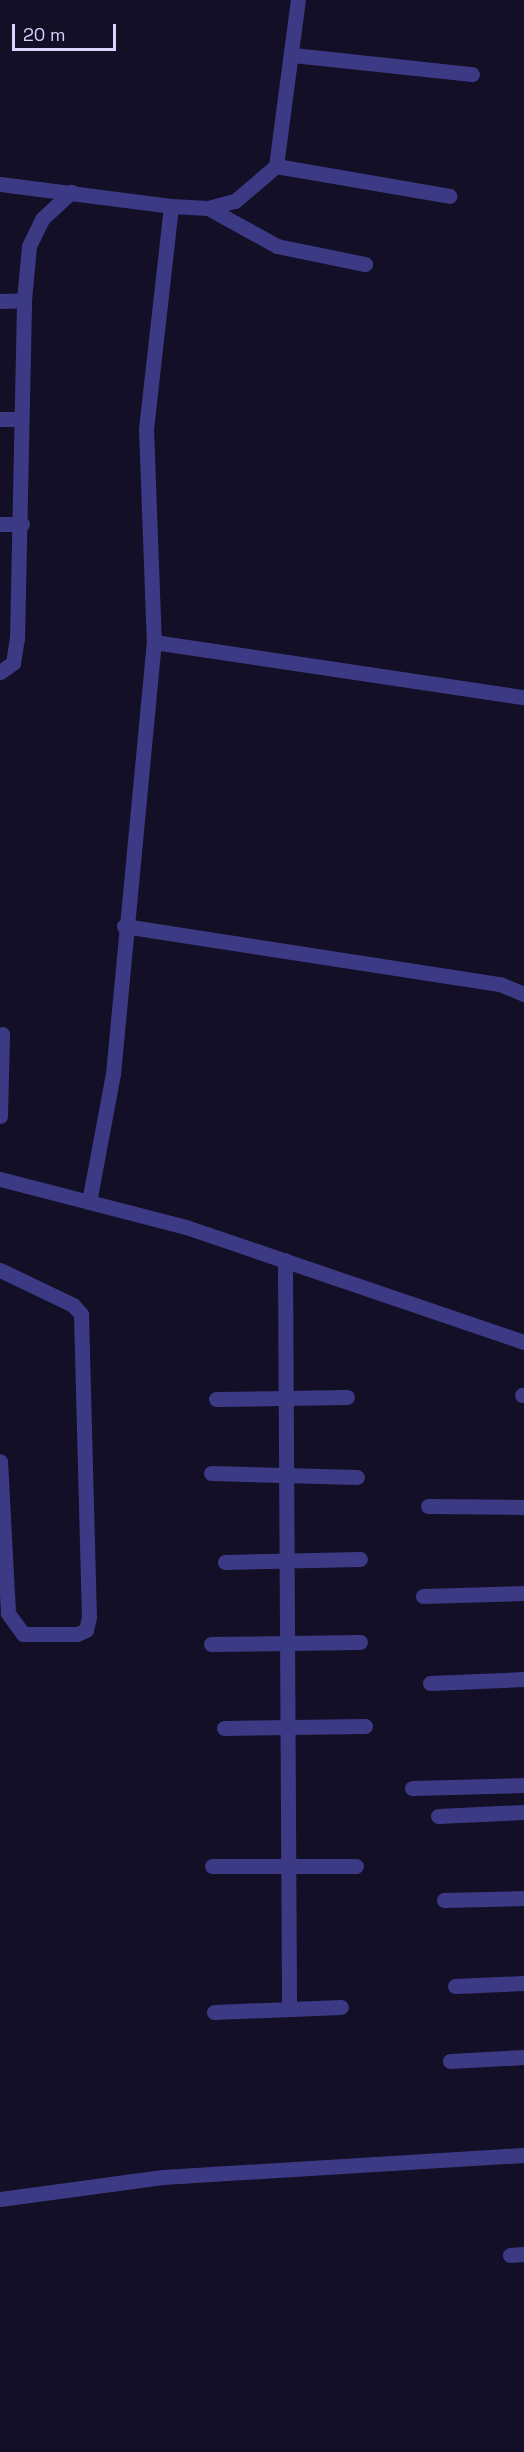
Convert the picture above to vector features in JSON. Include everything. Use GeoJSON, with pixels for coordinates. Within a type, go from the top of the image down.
{"type":"FeatureCollection","features":[{"type":"Feature","properties":{"kind":"street"},"geometry":{"type":"LineString","coordinates":[[0,184],[171,206],[208,208],[236,201],[276,166],[298,0]]}},
{"type":"Feature","properties":{"kind":"street"},"geometry":{"type":"LineString","coordinates":[[292,55],[472,74]]}},
{"type":"Feature","properties":{"kind":"street"},"geometry":{"type":"LineString","coordinates":[[276,166],[449,196]]}},
{"type":"Feature","properties":{"kind":"street"},"geometry":{"type":"LineString","coordinates":[[0,672],[13,663],[17,639],[22,524],[21,418],[24,300],[29,246],[42,219],[71,192]]}},
{"type":"Feature","properties":{"kind":"street"},"geometry":{"type":"LineString","coordinates":[[89,1202],[113,1074],[124,926],[154,642],[146,428],[171,206]]}},
{"type":"Feature","properties":{"kind":"street"},"geometry":{"type":"LineString","coordinates":[[208,208],[277,246],[365,264]]}},
{"type":"Feature","properties":{"kind":"street"},"geometry":{"type":"LineString","coordinates":[[0,301],[24,300]]}},
{"type":"Feature","properties":{"kind":"street"},"geometry":{"type":"LineString","coordinates":[[0,419],[21,418]]}},
{"type":"Feature","properties":{"kind":"street"},"geometry":{"type":"LineString","coordinates":[[0,524],[22,524]]}},
{"type":"Feature","properties":{"kind":"street"},"geometry":{"type":"LineString","coordinates":[[154,642],[524,697]]}},
{"type":"Feature","properties":{"kind":"street"},"geometry":{"type":"LineString","coordinates":[[124,926],[500,984],[524,994]]}},
{"type":"Feature","properties":{"kind":"street"},"geometry":{"type":"LineString","coordinates":[[0,1116],[2,1034]]}},
{"type":"Feature","properties":{"kind":"street"},"geometry":{"type":"LineString","coordinates":[[0,1179],[186,1227],[524,1341]]}},
{"type":"Feature","properties":{"kind":"street"},"geometry":{"type":"LineString","coordinates":[[285,1260],[289,2008]]}},
{"type":"Feature","properties":{"kind":"street"},"geometry":{"type":"LineString","coordinates":[[0,1270],[73,1305],[81,1314],[88,1459],[89,1617],[86,1630],[77,1634],[23,1634],[4,1614],[0,1461]]}},
{"type":"Feature","properties":{"kind":"street"},"geometry":{"type":"LineString","coordinates":[[216,1399],[347,1397]]}},
{"type":"Feature","properties":{"kind":"street"},"geometry":{"type":"LineString","coordinates":[[211,1473],[357,1477]]}},
{"type":"Feature","properties":{"kind":"street"},"geometry":{"type":"LineString","coordinates":[[428,1506],[524,1507]]}},
{"type":"Feature","properties":{"kind":"street"},"geometry":{"type":"LineString","coordinates":[[225,1562],[360,1559]]}},
{"type":"Feature","properties":{"kind":"street"},"geometry":{"type":"LineString","coordinates":[[423,1596],[524,1593]]}},
{"type":"Feature","properties":{"kind":"street"},"geometry":{"type":"LineString","coordinates":[[211,1644],[360,1642]]}},
{"type":"Feature","properties":{"kind":"street"},"geometry":{"type":"LineString","coordinates":[[430,1683],[524,1679]]}},
{"type":"Feature","properties":{"kind":"street"},"geometry":{"type":"LineString","coordinates":[[224,1728],[365,1726]]}},
{"type":"Feature","properties":{"kind":"street"},"geometry":{"type":"LineString","coordinates":[[412,1788],[524,1785]]}},
{"type":"Feature","properties":{"kind":"street"},"geometry":{"type":"LineString","coordinates":[[438,1816],[524,1812]]}},
{"type":"Feature","properties":{"kind":"street"},"geometry":{"type":"LineString","coordinates":[[212,1866],[356,1866]]}},
{"type":"Feature","properties":{"kind":"street"},"geometry":{"type":"LineString","coordinates":[[444,1900],[524,1898]]}},
{"type":"Feature","properties":{"kind":"street"},"geometry":{"type":"LineString","coordinates":[[455,1986],[524,1983]]}},
{"type":"Feature","properties":{"kind":"street"},"geometry":{"type":"LineString","coordinates":[[214,2012],[341,2007]]}},
{"type":"Feature","properties":{"kind":"street"},"geometry":{"type":"LineString","coordinates":[[450,2061],[524,2057]]}},
{"type":"Feature","properties":{"kind":"street"},"geometry":{"type":"LineString","coordinates":[[0,2199],[163,2177],[524,2155]]}}]}
